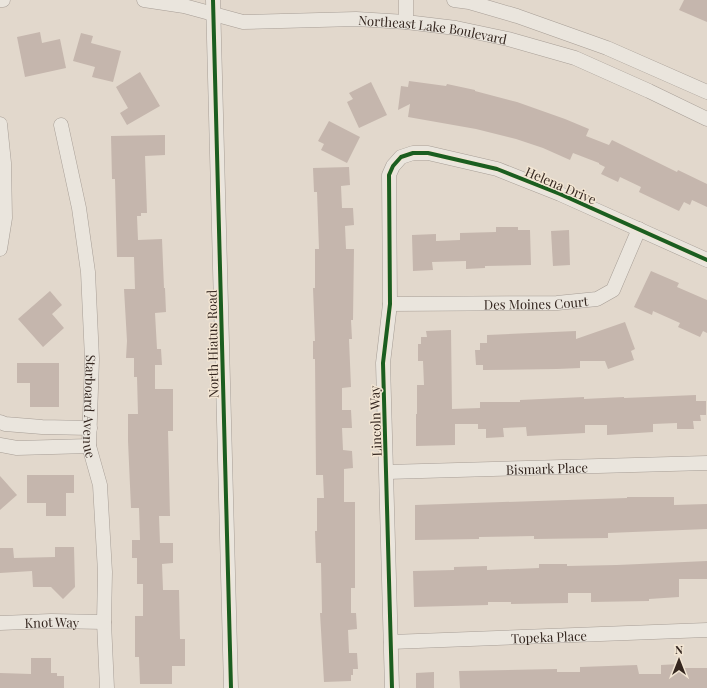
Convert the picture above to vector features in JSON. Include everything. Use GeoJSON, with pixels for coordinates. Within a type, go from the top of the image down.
{"type":"FeatureCollection","features":[{"type":"Feature","properties":{"kind":"street","name":"Northeast Lake Boulevard"},"geometry":{"type":"LineString","coordinates":[[144,0],[184,6],[243,22],[356,19],[406,22],[471,31],[508,39],[575,58],[649,90],[707,119]]}},
{"type":"Feature","properties":{"kind":"street","name":"North Hiatus Road"},"geometry":{"type":"LineString","coordinates":[[213,0],[231,688]]}},
{"type":"Feature","properties":{"kind":"street"},"geometry":{"type":"LineString","coordinates":[[406,0],[406,22]]}},
{"type":"Feature","properties":{"kind":"street","name":"Northeast Lake Boulevard"},"geometry":{"type":"LineString","coordinates":[[454,0],[469,2],[516,16],[607,48],[707,92]]}},
{"type":"Feature","properties":{"kind":"street"},"geometry":{"type":"LineString","coordinates":[[0,124],[4,163],[5,218],[0,249]]}},
{"type":"Feature","properties":{"kind":"street","name":"Starboard Avenue"},"geometry":{"type":"LineString","coordinates":[[60,125],[79,208],[88,272],[92,359],[89,446],[100,485],[107,688]]}},
{"type":"Feature","properties":{"kind":"street","name":"Helena Drive"},"geometry":{"type":"LineString","coordinates":[[401,157],[413,153],[428,153],[497,169],[560,194],[707,260]]}},
{"type":"Feature","properties":{"kind":"street","name":"Lincoln Way"},"geometry":{"type":"LineString","coordinates":[[392,688],[383,363],[390,304],[389,175],[393,166],[401,157]]}},
{"type":"Feature","properties":{"kind":"street","name":"Des Moines Court"},"geometry":{"type":"LineString","coordinates":[[390,304],[557,303],[597,300],[613,290],[638,229]]}},
{"type":"Feature","properties":{"kind":"street"},"geometry":{"type":"LineString","coordinates":[[0,422],[5,424],[42,427],[90,428]]}},
{"type":"Feature","properties":{"kind":"street"},"geometry":{"type":"LineString","coordinates":[[0,445],[17,448],[89,446]]}},
{"type":"Feature","properties":{"kind":"street","name":"Bismark Place"},"geometry":{"type":"LineString","coordinates":[[387,472],[707,464]]}},
{"type":"Feature","properties":{"kind":"street","name":"Knot Way"},"geometry":{"type":"LineString","coordinates":[[0,624],[51,621],[104,622]]}},
{"type":"Feature","properties":{"kind":"street","name":"Topeka Place"},"geometry":{"type":"LineString","coordinates":[[391,642],[707,630]]}},
{"type":"Feature","properties":{"kind":"building"},"geometry":{"type":"Polygon","coordinates":[[[684,0],[707,0],[707,22],[679,10],[684,0]]]}},
{"type":"Feature","properties":{"kind":"building"},"geometry":{"type":"Polygon","coordinates":[[[40,32],[42,43],[60,39],[66,68],[25,77],[17,37],[40,32]]]}},
{"type":"Feature","properties":{"kind":"building"},"geometry":{"type":"Polygon","coordinates":[[[81,33],[93,36],[91,43],[121,51],[113,82],[92,77],[95,67],[73,61],[81,33]]]}},
{"type":"Feature","properties":{"kind":"building"},"geometry":{"type":"Polygon","coordinates":[[[140,72],[160,106],[127,125],[120,113],[128,108],[116,87],[140,72]]]}},
{"type":"Feature","properties":{"kind":"building"},"geometry":{"type":"Polygon","coordinates":[[[409,81],[446,86],[447,84],[475,90],[517,102],[589,129],[586,136],[609,145],[612,140],[677,172],[678,170],[707,184],[707,207],[692,200],[690,205],[684,202],[679,211],[639,192],[641,187],[620,177],[618,182],[601,174],[605,167],[599,163],[573,153],[570,160],[543,148],[516,139],[476,129],[408,117],[410,104],[398,110],[401,86],[408,87],[409,81]]]}},
{"type":"Feature","properties":{"kind":"building"},"geometry":{"type":"Polygon","coordinates":[[[371,82],[387,115],[359,128],[347,102],[353,99],[349,93],[371,82]]]}},
{"type":"Feature","properties":{"kind":"building"},"geometry":{"type":"Polygon","coordinates":[[[329,121],[360,137],[347,163],[321,150],[324,144],[318,141],[329,121]]]}},
{"type":"Feature","properties":{"kind":"building"},"geometry":{"type":"Polygon","coordinates":[[[165,135],[165,155],[145,156],[147,213],[141,213],[141,216],[137,216],[138,240],[162,239],[166,312],[155,313],[157,349],[161,349],[162,365],[155,365],[155,389],[173,389],[173,431],[168,431],[170,516],[159,516],[160,543],[173,543],[173,563],[162,564],[163,590],[179,590],[180,639],[185,639],[185,666],[172,666],[172,684],[140,684],[139,657],[135,657],[135,616],[143,616],[143,584],[137,584],[137,558],[132,558],[132,540],[140,540],[139,508],[131,508],[128,441],[128,414],[138,414],[137,377],[134,377],[134,358],[126,358],[127,341],[124,289],[135,289],[134,257],[117,257],[115,179],[112,179],[111,136],[165,135]]]}},
{"type":"Feature","properties":{"kind":"building"},"geometry":{"type":"Polygon","coordinates":[[[349,167],[350,185],[341,186],[342,208],[353,208],[354,225],[345,226],[346,249],[354,249],[353,320],[351,320],[352,339],[349,339],[351,387],[342,388],[342,410],[351,410],[352,428],[342,428],[343,450],[352,451],[353,468],[344,469],[344,502],[355,502],[355,588],[351,588],[351,613],[356,613],[357,629],[348,630],[349,653],[357,653],[358,669],[353,669],[351,681],[324,682],[320,613],[322,613],[321,563],[316,563],[315,531],[317,531],[317,498],[324,498],[323,475],[316,475],[313,288],[315,288],[315,249],[319,249],[317,192],[314,192],[313,168],[349,167]]]}},
{"type":"Feature","properties":{"kind":"building"},"geometry":{"type":"Polygon","coordinates":[[[496,227],[518,227],[518,230],[530,230],[531,265],[485,266],[485,268],[466,269],[466,261],[432,262],[433,270],[413,271],[412,235],[436,234],[436,241],[460,240],[460,233],[496,232],[496,227]]]}},
{"type":"Feature","properties":{"kind":"building"},"geometry":{"type":"Polygon","coordinates":[[[569,230],[570,265],[553,266],[551,231],[569,230]]]}},
{"type":"Feature","properties":{"kind":"building"},"geometry":{"type":"Polygon","coordinates":[[[651,271],[679,283],[677,287],[707,300],[707,333],[703,331],[700,337],[678,327],[680,323],[653,311],[652,315],[634,307],[651,271]]]}},
{"type":"Feature","properties":{"kind":"building"},"geometry":{"type":"Polygon","coordinates":[[[50,291],[62,305],[52,314],[64,328],[43,347],[18,319],[50,291]]]}},
{"type":"Feature","properties":{"kind":"building"},"geometry":{"type":"Polygon","coordinates":[[[625,322],[635,349],[631,351],[634,360],[608,369],[605,361],[580,361],[580,368],[557,369],[483,370],[483,365],[476,365],[475,350],[480,350],[480,343],[487,343],[487,335],[576,331],[576,339],[625,322]]]}},
{"type":"Feature","properties":{"kind":"building"},"geometry":{"type":"Polygon","coordinates":[[[451,330],[452,409],[480,408],[480,402],[520,402],[520,400],[584,397],[584,399],[696,395],[696,401],[706,401],[706,415],[700,415],[701,421],[693,421],[694,429],[677,429],[677,423],[653,424],[653,432],[607,435],[607,425],[585,425],[585,433],[527,436],[526,427],[503,428],[504,437],[486,438],[486,429],[478,429],[478,424],[455,424],[455,445],[416,446],[417,385],[424,385],[423,361],[418,361],[418,344],[421,344],[421,337],[427,337],[426,331],[451,330]]]}},
{"type":"Feature","properties":{"kind":"building"},"geometry":{"type":"Polygon","coordinates":[[[17,363],[59,363],[59,407],[30,407],[30,383],[17,383],[17,363]]]}},
{"type":"Feature","properties":{"kind":"building"},"geometry":{"type":"Polygon","coordinates":[[[27,475],[74,475],[74,493],[66,493],[66,516],[46,516],[46,503],[27,503],[27,475]]]}},
{"type":"Feature","properties":{"kind":"building"},"geometry":{"type":"Polygon","coordinates":[[[0,476],[17,495],[0,510],[0,476]]]}},
{"type":"Feature","properties":{"kind":"building"},"geometry":{"type":"Polygon","coordinates":[[[627,497],[674,497],[674,505],[707,504],[707,529],[608,533],[608,538],[534,539],[534,536],[415,540],[415,505],[627,497]]]}},
{"type":"Feature","properties":{"kind":"building"},"geometry":{"type":"Polygon","coordinates":[[[55,547],[74,547],[75,587],[63,599],[51,587],[33,587],[32,571],[0,573],[0,548],[13,548],[14,558],[55,557],[55,547]]]}},
{"type":"Feature","properties":{"kind":"building"},"geometry":{"type":"Polygon","coordinates":[[[707,561],[707,579],[679,579],[679,597],[649,599],[649,601],[591,602],[591,593],[568,593],[568,603],[511,604],[511,602],[488,602],[488,605],[414,607],[413,571],[454,570],[454,567],[487,566],[487,570],[539,568],[539,564],[567,564],[567,566],[707,561]]]}},
{"type":"Feature","properties":{"kind":"building"},"geometry":{"type":"Polygon","coordinates":[[[31,658],[51,658],[51,673],[57,673],[57,676],[64,676],[64,688],[0,688],[0,673],[31,674],[31,658]]]}},
{"type":"Feature","properties":{"kind":"building"},"geometry":{"type":"Polygon","coordinates":[[[679,664],[679,668],[707,668],[707,688],[460,688],[459,671],[557,669],[557,672],[580,672],[580,667],[637,665],[639,674],[661,674],[661,665],[679,664]]]}},
{"type":"Feature","properties":{"kind":"building"},"geometry":{"type":"Polygon","coordinates":[[[434,672],[434,688],[416,688],[416,673],[434,672]]]}},
{"type":"Feature","properties":{"kind":"cycle path"},"geometry":{"type":"LineString","coordinates":[[213,0],[231,688]]}},
{"type":"Feature","properties":{"kind":"cycle path"},"geometry":{"type":"LineString","coordinates":[[392,688],[383,363],[390,304],[389,175],[393,166],[401,157],[413,153],[428,153],[497,169],[560,194],[707,260]]}}]}
